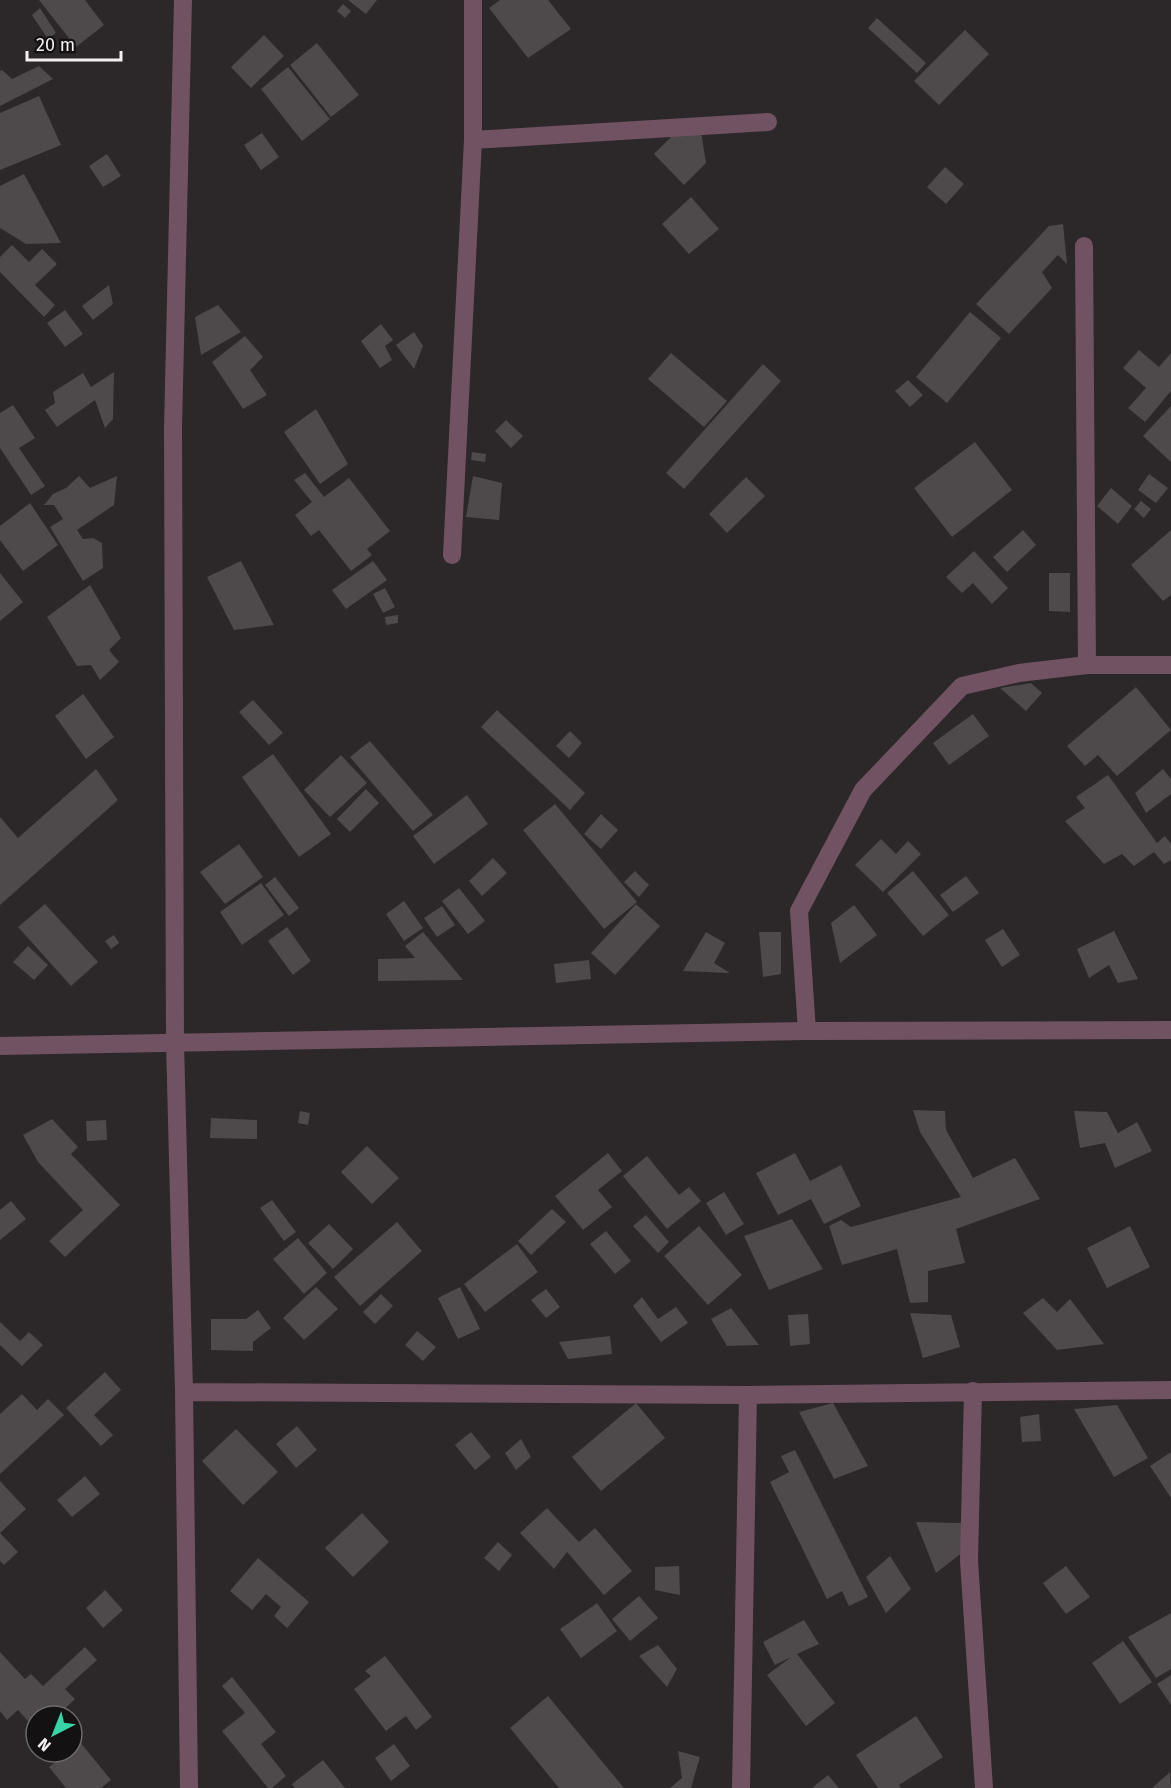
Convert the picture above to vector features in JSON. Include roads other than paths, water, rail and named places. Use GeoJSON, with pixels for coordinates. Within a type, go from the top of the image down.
{"type":"FeatureCollection","features":[{"type":"Feature","properties":{"kind":"street"},"geometry":{"type":"LineString","coordinates":[[183,0],[173,428],[175,1042],[184,1392],[189,1788]]}},
{"type":"Feature","properties":{"kind":"street"},"geometry":{"type":"LineString","coordinates":[[452,555],[473,140],[472,0]]}},
{"type":"Feature","properties":{"kind":"street"},"geometry":{"type":"LineString","coordinates":[[473,140],[768,122]]}},
{"type":"Feature","properties":{"kind":"street"},"geometry":{"type":"LineString","coordinates":[[1084,246],[1087,665]]}},
{"type":"Feature","properties":{"kind":"street"},"geometry":{"type":"LineString","coordinates":[[807,1031],[799,911],[863,790],[962,686],[1019,673],[1087,665],[1171,666]]}},
{"type":"Feature","properties":{"kind":"street"},"geometry":{"type":"LineString","coordinates":[[0,1046],[807,1031],[1171,1030]]}},
{"type":"Feature","properties":{"kind":"street"},"geometry":{"type":"LineString","coordinates":[[184,1392],[748,1395],[1171,1390]]}},
{"type":"Feature","properties":{"kind":"street"},"geometry":{"type":"LineString","coordinates":[[973,1391],[969,1561],[984,1788]]}},
{"type":"Feature","properties":{"kind":"street"},"geometry":{"type":"LineString","coordinates":[[741,1788],[748,1395]]}}]}
